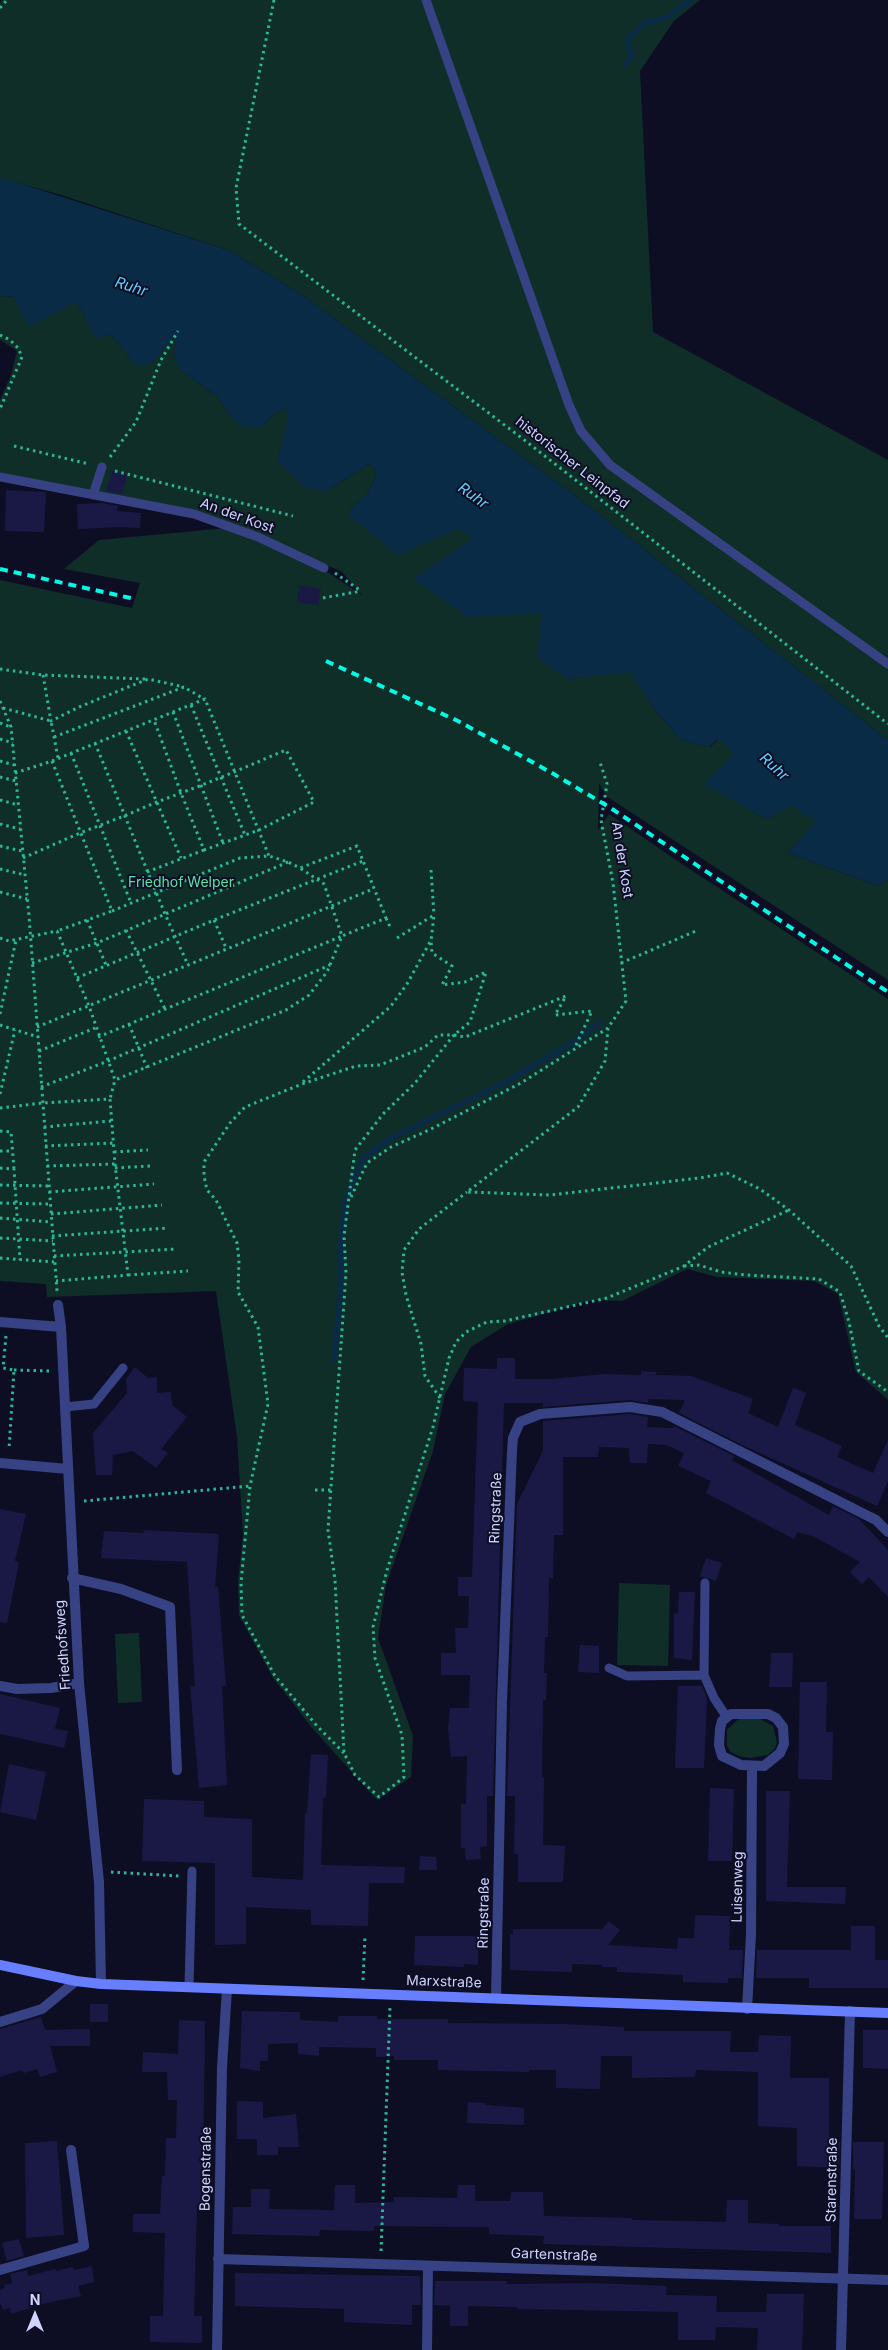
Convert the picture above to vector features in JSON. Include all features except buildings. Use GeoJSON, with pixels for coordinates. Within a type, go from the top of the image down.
{"type":"FeatureCollection","features":[{"type":"Feature","properties":{"kind":"street","name":"Friedhofsweg"},"geometry":{"type":"LineString","coordinates":[[58,1305],[61,1327],[72,1578],[79,1683],[98,1872],[101,1984]]}},
{"type":"Feature","properties":{"kind":"street"},"geometry":{"type":"LineString","coordinates":[[3,1322],[61,1327]]}},
{"type":"Feature","properties":{"kind":"street","name":"Ringstraße"},"geometry":{"type":"LineString","coordinates":[[496,1998],[502,1701],[512,1450],[520,1422],[540,1414],[630,1407],[662,1412],[876,1520],[888,1532]]}},
{"type":"Feature","properties":{"kind":"street"},"geometry":{"type":"LineString","coordinates":[[4,1463],[68,1469]]}},
{"type":"Feature","properties":{"kind":"street"},"geometry":{"type":"LineString","coordinates":[[72,1578],[122,1589],[170,1607],[177,1770]]}},
{"type":"Feature","properties":{"kind":"street"},"geometry":{"type":"LineString","coordinates":[[0,1686],[17,1689],[51,1688],[79,1683]]}},
{"type":"Feature","properties":{"kind":"street"},"geometry":{"type":"LineString","coordinates":[[732,1714],[768,1714],[776,1718],[782,1726],[784,1744],[780,1753],[764,1766],[752,1766],[732,1763],[722,1756],[720,1729],[722,1721],[726,1716],[732,1714]]}},
{"type":"Feature","properties":{"kind":"street","name":"Luisenweg"},"geometry":{"type":"LineString","coordinates":[[748,2009],[751,1934],[752,1766]]}},
{"type":"Feature","properties":{"kind":"street","name":"Marxstraße"},"geometry":{"type":"LineString","coordinates":[[0,1965],[76,1982],[101,1984],[888,2013]]}},
{"type":"Feature","properties":{"kind":"street"},"geometry":{"type":"LineString","coordinates":[[0,2022],[42,2009],[76,1982]]}},
{"type":"Feature","properties":{"kind":"street","name":"Bogenstraße"},"geometry":{"type":"LineString","coordinates":[[217,2350],[222,2068],[228,1988]]}},
{"type":"Feature","properties":{"kind":"street","name":"Starenstraße"},"geometry":{"type":"LineString","coordinates":[[841,2350],[850,2011]]}},
{"type":"Feature","properties":{"kind":"street"},"geometry":{"type":"LineString","coordinates":[[0,2270],[84,2246],[71,2150]]}},
{"type":"Feature","properties":{"kind":"street","name":"Gartenstraße"},"geometry":{"type":"LineString","coordinates":[[218,2259],[888,2280]]}},
{"type":"Feature","properties":{"kind":"street"},"geometry":{"type":"LineString","coordinates":[[427,2350],[428,2266]]}},
{"type":"Feature","properties":{"kind":"lane"},"geometry":{"type":"LineString","coordinates":[[426,0],[569,406],[581,431],[610,465],[888,664]]}},
{"type":"Feature","properties":{"kind":"lane"},"geometry":{"type":"LineString","coordinates":[[93,494],[102,467]]}},
{"type":"Feature","properties":{"kind":"lane","name":"An der Kost"},"geometry":{"type":"LineString","coordinates":[[0,477],[194,514],[258,537],[324,568]]}},
{"type":"Feature","properties":{"kind":"lane"},"geometry":{"type":"LineString","coordinates":[[65,1407],[94,1404],[123,1368]]}},
{"type":"Feature","properties":{"kind":"lane"},"geometry":{"type":"LineString","coordinates":[[705,1583],[704,1675],[714,1698],[726,1716]]}},
{"type":"Feature","properties":{"kind":"lane"},"geometry":{"type":"LineString","coordinates":[[609,1668],[627,1676],[704,1675]]}},
{"type":"Feature","properties":{"kind":"lane"},"geometry":{"type":"LineString","coordinates":[[189,1987],[192,1874]]}},
{"type":"Feature","properties":{"kind":"path"},"geometry":{"type":"LineString","coordinates":[[0,8],[7,0]]}},
{"type":"Feature","properties":{"kind":"path","name":"historischer Leinpfad"},"geometry":{"type":"LineString","coordinates":[[274,0],[236,188],[239,224],[523,439],[888,724]]}},
{"type":"Feature","properties":{"kind":"path"},"geometry":{"type":"LineString","coordinates":[[102,467],[136,422],[161,360],[178,331]]}},
{"type":"Feature","properties":{"kind":"path"},"geometry":{"type":"LineString","coordinates":[[0,335],[10,340],[18,348],[22,357],[0,410]]}},
{"type":"Feature","properties":{"kind":"path"},"geometry":{"type":"LineString","coordinates":[[14,446],[293,516]]}},
{"type":"Feature","properties":{"kind":"path"},"geometry":{"type":"LineString","coordinates":[[323,598],[361,591],[340,575],[324,568]]}},
{"type":"Feature","properties":{"kind":"path"},"geometry":{"type":"LineString","coordinates":[[0,670],[43,676],[148,678],[184,687],[205,699],[270,856]]}},
{"type":"Feature","properties":{"kind":"path"},"geometry":{"type":"LineString","coordinates":[[43,676],[58,758]]}},
{"type":"Feature","properties":{"kind":"path"},"geometry":{"type":"LineString","coordinates":[[3,708],[51,721],[148,678]]}},
{"type":"Feature","properties":{"kind":"path"},"geometry":{"type":"LineString","coordinates":[[54,737],[184,687]]}},
{"type":"Feature","properties":{"kind":"path"},"geometry":{"type":"LineString","coordinates":[[15,773],[52,761],[205,699]]}},
{"type":"Feature","properties":{"kind":"path"},"geometry":{"type":"LineString","coordinates":[[0,701],[11,727],[13,743],[27,899],[58,1305]]}},
{"type":"Feature","properties":{"kind":"path"},"geometry":{"type":"LineString","coordinates":[[191,705],[245,835]]}},
{"type":"Feature","properties":{"kind":"path"},"geometry":{"type":"LineString","coordinates":[[173,712],[223,842]]}},
{"type":"Feature","properties":{"kind":"path"},"geometry":{"type":"LineString","coordinates":[[154,720],[204,850]]}},
{"type":"Feature","properties":{"kind":"path"},"geometry":{"type":"LineString","coordinates":[[0,723],[11,727]]}},
{"type":"Feature","properties":{"kind":"path"},"geometry":{"type":"LineString","coordinates":[[126,731],[181,858]]}},
{"type":"Feature","properties":{"kind":"path"},"geometry":{"type":"LineString","coordinates":[[0,739],[13,743]]}},
{"type":"Feature","properties":{"kind":"path"},"geometry":{"type":"LineString","coordinates":[[95,743],[147,872],[188,965]]}},
{"type":"Feature","properties":{"kind":"path"},"geometry":{"type":"LineString","coordinates":[[23,858],[286,750],[314,802],[259,830],[147,872]]}},
{"type":"Feature","properties":{"kind":"path"},"geometry":{"type":"LineString","coordinates":[[71,753],[131,903]]}},
{"type":"Feature","properties":{"kind":"path"},"geometry":{"type":"LineString","coordinates":[[0,761],[14,764]]}},
{"type":"Feature","properties":{"kind":"path"},"geometry":{"type":"LineString","coordinates":[[52,761],[112,911]]}},
{"type":"Feature","properties":{"kind":"path","name":"An der Kost"},"geometry":{"type":"LineString","coordinates":[[600,762],[607,784],[601,820],[612,883],[626,1001],[608,1028]]}},
{"type":"Feature","properties":{"kind":"path"},"geometry":{"type":"LineString","coordinates":[[0,777],[16,781]]}},
{"type":"Feature","properties":{"kind":"path"},"geometry":{"type":"LineString","coordinates":[[0,800],[18,805]]}},
{"type":"Feature","properties":{"kind":"path"},"geometry":{"type":"LineString","coordinates":[[0,824],[20,829]]}},
{"type":"Feature","properties":{"kind":"path"},"geometry":{"type":"LineString","coordinates":[[0,846],[22,851]]}},
{"type":"Feature","properties":{"kind":"path"},"geometry":{"type":"LineString","coordinates":[[300,868],[357,846],[390,928]]}},
{"type":"Feature","properties":{"kind":"path"},"geometry":{"type":"LineString","coordinates":[[0,938],[16,940],[57,931],[112,911],[240,858],[270,856],[300,868],[324,884],[342,936],[331,965],[309,995],[286,1010],[116,1080]]}},
{"type":"Feature","properties":{"kind":"path"},"geometry":{"type":"LineString","coordinates":[[77,978],[175,936],[362,861]]}},
{"type":"Feature","properties":{"kind":"path"},"geometry":{"type":"LineString","coordinates":[[32,963],[67,954],[97,943],[288,862]]}},
{"type":"Feature","properties":{"kind":"path"},"geometry":{"type":"LineString","coordinates":[[0,869],[25,875]]}},
{"type":"Feature","properties":{"kind":"path"},"geometry":{"type":"LineString","coordinates":[[344,1753],[335,1580],[328,1530],[346,1273],[344,1236],[355,1150],[383,1114],[415,1083],[454,1035],[470,1022],[486,972],[466,982],[442,985],[452,966],[432,953],[431,942],[434,915],[431,870]]}},
{"type":"Feature","properties":{"kind":"path"},"geometry":{"type":"LineString","coordinates":[[37,1026],[373,889]]}},
{"type":"Feature","properties":{"kind":"path"},"geometry":{"type":"LineString","coordinates":[[0,892],[27,899]]}},
{"type":"Feature","properties":{"kind":"path"},"geometry":{"type":"LineString","coordinates":[[397,938],[434,915]]}},
{"type":"Feature","properties":{"kind":"path"},"geometry":{"type":"LineString","coordinates":[[98,1037],[386,918]]}},
{"type":"Feature","properties":{"kind":"path"},"geometry":{"type":"LineString","coordinates":[[87,920],[106,966]]}},
{"type":"Feature","properties":{"kind":"path"},"geometry":{"type":"LineString","coordinates":[[214,920],[226,948]]}},
{"type":"Feature","properties":{"kind":"path"},"geometry":{"type":"LineString","coordinates":[[126,930],[165,1009]]}},
{"type":"Feature","properties":{"kind":"path"},"geometry":{"type":"LineString","coordinates":[[57,931],[89,1006],[98,1037],[116,1080],[110,1099],[111,1120],[128,1275]]}},
{"type":"Feature","properties":{"kind":"path"},"geometry":{"type":"LineString","coordinates":[[621,963],[696,931]]}},
{"type":"Feature","properties":{"kind":"path"},"geometry":{"type":"LineString","coordinates":[[0,1014],[16,940]]}},
{"type":"Feature","properties":{"kind":"path"},"geometry":{"type":"LineString","coordinates":[[302,1084],[390,1006],[406,984],[431,942]]}},
{"type":"Feature","properties":{"kind":"path"},"geometry":{"type":"LineString","coordinates":[[41,1087],[108,1061],[331,965]]}},
{"type":"Feature","properties":{"kind":"path"},"geometry":{"type":"LineString","coordinates":[[574,1048],[592,1010],[555,1015],[566,996],[465,1037],[438,1035],[425,1047],[380,1065],[356,1066],[302,1084],[245,1107],[230,1123],[204,1162],[207,1190],[216,1200],[236,1243],[239,1260],[238,1292],[258,1327],[268,1404],[250,1486],[241,1583],[242,1615],[275,1676],[317,1726],[344,1753],[355,1775],[378,1797],[404,1777],[402,1735],[375,1658],[373,1627],[387,1570],[440,1399],[449,1358],[456,1342],[466,1332],[487,1322],[505,1321],[607,1298],[684,1266],[708,1247],[789,1210]]}},
{"type":"Feature","properties":{"kind":"path"},"geometry":{"type":"LineString","coordinates":[[129,1024],[147,1068]]}},
{"type":"Feature","properties":{"kind":"path"},"geometry":{"type":"LineString","coordinates":[[0,1025],[38,1037]]}},
{"type":"Feature","properties":{"kind":"path"},"geometry":{"type":"LineString","coordinates":[[39,1051],[95,1028]]}},
{"type":"Feature","properties":{"kind":"path"},"geometry":{"type":"LineString","coordinates":[[349,1200],[367,1163],[391,1147],[430,1130],[521,1083],[608,1028]]}},
{"type":"Feature","properties":{"kind":"path"},"geometry":{"type":"LineString","coordinates":[[440,1399],[425,1376],[421,1344],[403,1279],[404,1250],[419,1229],[578,1107],[605,1061],[608,1028]]}},
{"type":"Feature","properties":{"kind":"path"},"geometry":{"type":"LineString","coordinates":[[0,1094],[15,1030]]}},
{"type":"Feature","properties":{"kind":"path"},"geometry":{"type":"LineString","coordinates":[[0,1108],[42,1103],[110,1099]]}},
{"type":"Feature","properties":{"kind":"path"},"geometry":{"type":"LineString","coordinates":[[44,1127],[111,1120]]}},
{"type":"Feature","properties":{"kind":"path"},"geometry":{"type":"LineString","coordinates":[[0,1131],[11,1132],[20,1260]]}},
{"type":"Feature","properties":{"kind":"path"},"geometry":{"type":"LineString","coordinates":[[45,1146],[113,1143]]}},
{"type":"Feature","properties":{"kind":"path"},"geometry":{"type":"LineString","coordinates":[[0,1150],[13,1151]]}},
{"type":"Feature","properties":{"kind":"path"},"geometry":{"type":"LineString","coordinates":[[114,1152],[148,1150]]}},
{"type":"Feature","properties":{"kind":"path"},"geometry":{"type":"LineString","coordinates":[[47,1166],[150,1166]]}},
{"type":"Feature","properties":{"kind":"path"},"geometry":{"type":"LineString","coordinates":[[0,1168],[14,1169]]}},
{"type":"Feature","properties":{"kind":"path"},"geometry":{"type":"LineString","coordinates":[[467,1192],[550,1194],[700,1178],[727,1173],[760,1189],[789,1210],[851,1266],[879,1326],[888,1338]]}},
{"type":"Feature","properties":{"kind":"path"},"geometry":{"type":"LineString","coordinates":[[49,1192],[154,1184]]}},
{"type":"Feature","properties":{"kind":"path"},"geometry":{"type":"LineString","coordinates":[[0,1185],[48,1186]]}},
{"type":"Feature","properties":{"kind":"path"},"geometry":{"type":"LineString","coordinates":[[0,1203],[50,1204]]}},
{"type":"Feature","properties":{"kind":"path"},"geometry":{"type":"LineString","coordinates":[[50,1214],[162,1205]]}},
{"type":"Feature","properties":{"kind":"path"},"geometry":{"type":"LineString","coordinates":[[0,1218],[51,1222]]}},
{"type":"Feature","properties":{"kind":"path"},"geometry":{"type":"LineString","coordinates":[[52,1236],[168,1228]]}},
{"type":"Feature","properties":{"kind":"path"},"geometry":{"type":"LineString","coordinates":[[0,1238],[53,1241]]}},
{"type":"Feature","properties":{"kind":"path"},"geometry":{"type":"LineString","coordinates":[[54,1256],[176,1249]]}},
{"type":"Feature","properties":{"kind":"path"},"geometry":{"type":"LineString","coordinates":[[0,1258],[54,1262]]}},
{"type":"Feature","properties":{"kind":"path"},"geometry":{"type":"LineString","coordinates":[[684,1266],[699,1265],[721,1272],[746,1275],[819,1279],[840,1292],[849,1322],[859,1370],[888,1392]]}},
{"type":"Feature","properties":{"kind":"path"},"geometry":{"type":"LineString","coordinates":[[56,1280],[188,1271]]}},
{"type":"Feature","properties":{"kind":"path"},"geometry":{"type":"LineString","coordinates":[[3,1322],[3,1368],[63,1372]]}},
{"type":"Feature","properties":{"kind":"path"},"geometry":{"type":"LineString","coordinates":[[4,1463],[14,1370]]}},
{"type":"Feature","properties":{"kind":"path"},"geometry":{"type":"LineString","coordinates":[[69,1502],[250,1486]]}},
{"type":"Feature","properties":{"kind":"path"},"geometry":{"type":"LineString","coordinates":[[315,1490],[331,1490]]}},
{"type":"Feature","properties":{"kind":"path"},"geometry":{"type":"LineString","coordinates":[[98,1872],[192,1874]]}},
{"type":"Feature","properties":{"kind":"path"},"geometry":{"type":"LineString","coordinates":[[362,1993],[365,1936]]}},
{"type":"Feature","properties":{"kind":"path"},"geometry":{"type":"LineString","coordinates":[[381,2263],[391,1994]]}},
{"type":"Feature","properties":{"kind":"green space"},"geometry":{"type":"Polygon","coordinates":[[[2,0],[700,0],[674,21],[640,71],[653,332],[888,460],[888,740],[581,500],[301,294],[228,250],[61,195],[0,178],[0,3],[2,0]]]}},
{"type":"Feature","properties":{"kind":"green space","name":"Friedhof Welper"},"geometry":{"type":"Polygon","coordinates":[[[0,296],[77,302],[96,338],[110,334],[134,363],[153,362],[173,336],[178,341],[174,350],[175,359],[180,370],[216,395],[233,419],[263,427],[272,415],[285,409],[290,415],[277,461],[325,492],[369,464],[376,470],[375,478],[368,493],[349,510],[458,528],[474,538],[542,613],[569,679],[630,671],[652,706],[681,740],[710,747],[736,722],[749,738],[705,784],[767,819],[810,794],[827,809],[788,853],[878,886],[888,879],[888,980],[606,796],[599,783],[598,830],[609,814],[888,999],[888,1400],[856,1372],[838,1294],[814,1281],[717,1277],[687,1269],[622,1301],[592,1300],[508,1324],[471,1347],[445,1394],[433,1451],[386,1585],[378,1638],[413,1736],[411,1777],[377,1800],[313,1729],[273,1678],[239,1615],[238,1582],[243,1535],[237,1437],[216,1291],[47,1297],[46,1284],[0,1281],[0,580],[132,608],[140,583],[64,569],[99,540],[227,528],[320,567],[363,596],[341,571],[193,513],[0,473],[0,400],[11,375],[17,351],[0,340],[0,296]]]}},
{"type":"Feature","properties":{"kind":"green space"},"geometry":{"type":"Polygon","coordinates":[[[619,1583],[670,1585],[668,1666],[617,1665],[619,1583]]]}},
{"type":"Feature","properties":{"kind":"green space"},"geometry":{"type":"Polygon","coordinates":[[[139,1633],[142,1702],[118,1703],[115,1634],[139,1633]]]}},
{"type":"Feature","properties":{"kind":"green space"},"geometry":{"type":"Polygon","coordinates":[[[740,1719],[760,1719],[773,1726],[777,1742],[775,1748],[768,1755],[750,1758],[731,1752],[727,1746],[727,1730],[740,1719]]]}},
{"type":"Feature","properties":{"kind":"water"},"geometry":{"type":"Polygon","coordinates":[[[0,177],[228,250],[301,294],[581,500],[888,740],[888,879],[878,886],[788,853],[827,808],[810,795],[767,819],[704,784],[749,738],[736,722],[709,747],[681,740],[652,706],[630,672],[569,679],[537,658],[542,613],[468,617],[413,579],[473,538],[458,529],[398,555],[350,516],[349,510],[368,493],[375,478],[376,470],[369,464],[325,492],[304,487],[277,461],[289,415],[285,409],[272,415],[263,427],[245,428],[233,419],[216,395],[180,370],[175,360],[174,350],[177,341],[174,337],[153,362],[145,366],[134,363],[110,334],[96,339],[77,302],[28,327],[14,297],[0,296],[0,177]]]}},
{"type":"Feature","properties":{"kind":"waterway"},"geometry":{"type":"LineString","coordinates":[[625,65],[632,55],[627,40],[643,24],[667,17],[691,0]]}},
{"type":"Feature","properties":{"kind":"waterway","name":"Ruhr"},"geometry":{"type":"LineString","coordinates":[[697,696],[804,794],[888,843]]}},
{"type":"Feature","properties":{"kind":"waterway"},"geometry":{"type":"LineString","coordinates":[[334,1359],[341,1285],[340,1251],[345,1203],[354,1177],[364,1158],[389,1139],[507,1081],[561,1050],[600,1023]]}},
{"type":"Feature","properties":{"kind":"railway"},"geometry":{"type":"LineString","coordinates":[[0,569],[135,599]]}},
{"type":"Feature","properties":{"kind":"railway"},"geometry":{"type":"LineString","coordinates":[[326,661],[458,721],[552,773],[609,807],[888,992]]}}]}
